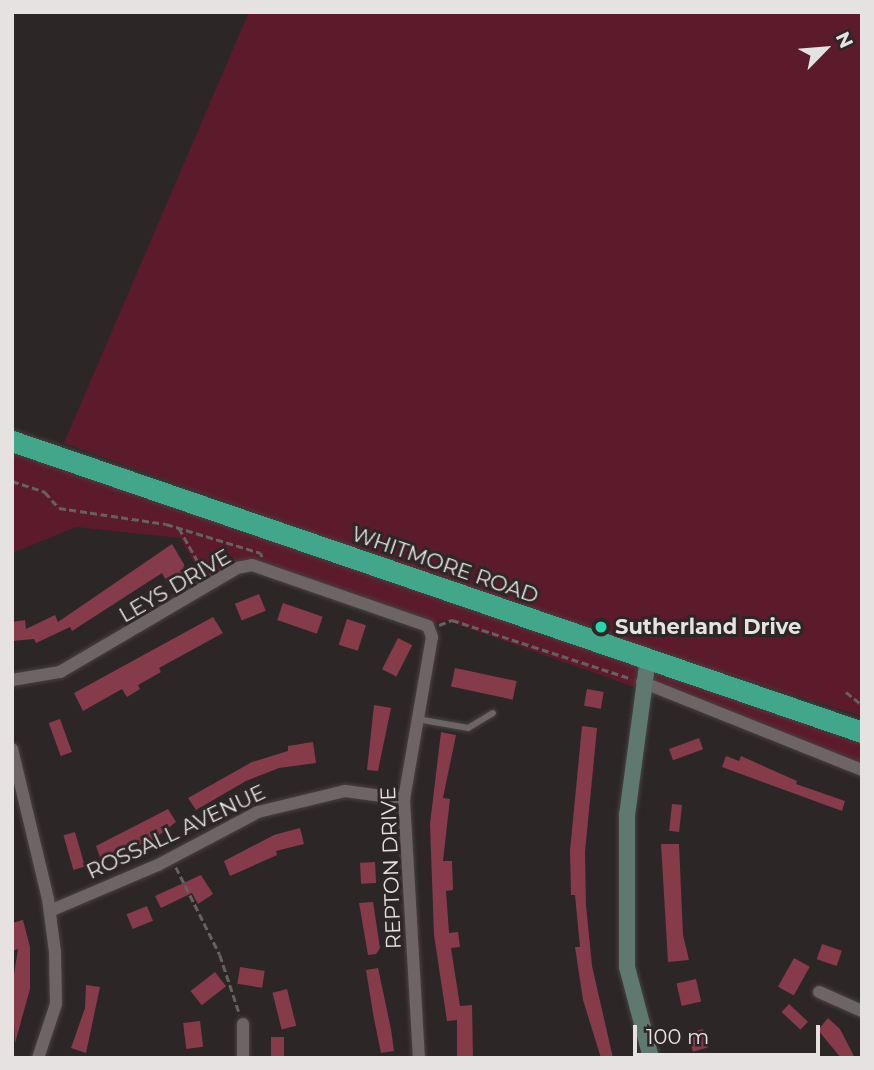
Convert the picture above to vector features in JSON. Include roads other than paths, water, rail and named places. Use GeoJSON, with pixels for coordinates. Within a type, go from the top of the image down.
{"type":"FeatureCollection","features":[{"type":"Feature","properties":{"kind":"highway","name":"WHITMORE ROAD"},"geometry":{"type":"LineString","coordinates":[[12,442],[862,732]]}},
{"type":"Feature","properties":{"kind":"street","name":"LEYS DRIVE"},"geometry":{"type":"LineString","coordinates":[[12,680],[60,672],[237,568],[264,566],[430,633]]}},
{"type":"Feature","properties":{"kind":"street","name":"REPTON DRIVE"},"geometry":{"type":"LineString","coordinates":[[418,1058],[404,799],[430,633]]}},
{"type":"Feature","properties":{"kind":"street"},"geometry":{"type":"LineString","coordinates":[[648,658],[642,682],[627,815],[627,967],[651,1058]]}},
{"type":"Feature","properties":{"kind":"street"},"geometry":{"type":"LineString","coordinates":[[642,682],[862,770]]}},
{"type":"Feature","properties":{"kind":"street"},"geometry":{"type":"LineString","coordinates":[[12,749],[50,911],[55,1004],[38,1058]]}},
{"type":"Feature","properties":{"kind":"street","name":"ROSSALL AVENUE"},"geometry":{"type":"LineString","coordinates":[[50,911],[171,858],[258,812],[301,799],[345,791],[404,799]]}},
{"type":"Feature","properties":{"kind":"street"},"geometry":{"type":"LineString","coordinates":[[819,992],[862,1011]]}},
{"type":"Feature","properties":{"kind":"street"},"geometry":{"type":"LineString","coordinates":[[243,1024],[243,1058]]}},
{"type":"Feature","properties":{"kind":"lane"},"geometry":{"type":"LineString","coordinates":[[415,719],[468,728],[493,713]]}},
{"type":"Feature","properties":{"kind":"place","name":"Sutherland Drive"},"geometry":{"type":"Point","coordinates":[601,627]}}]}
